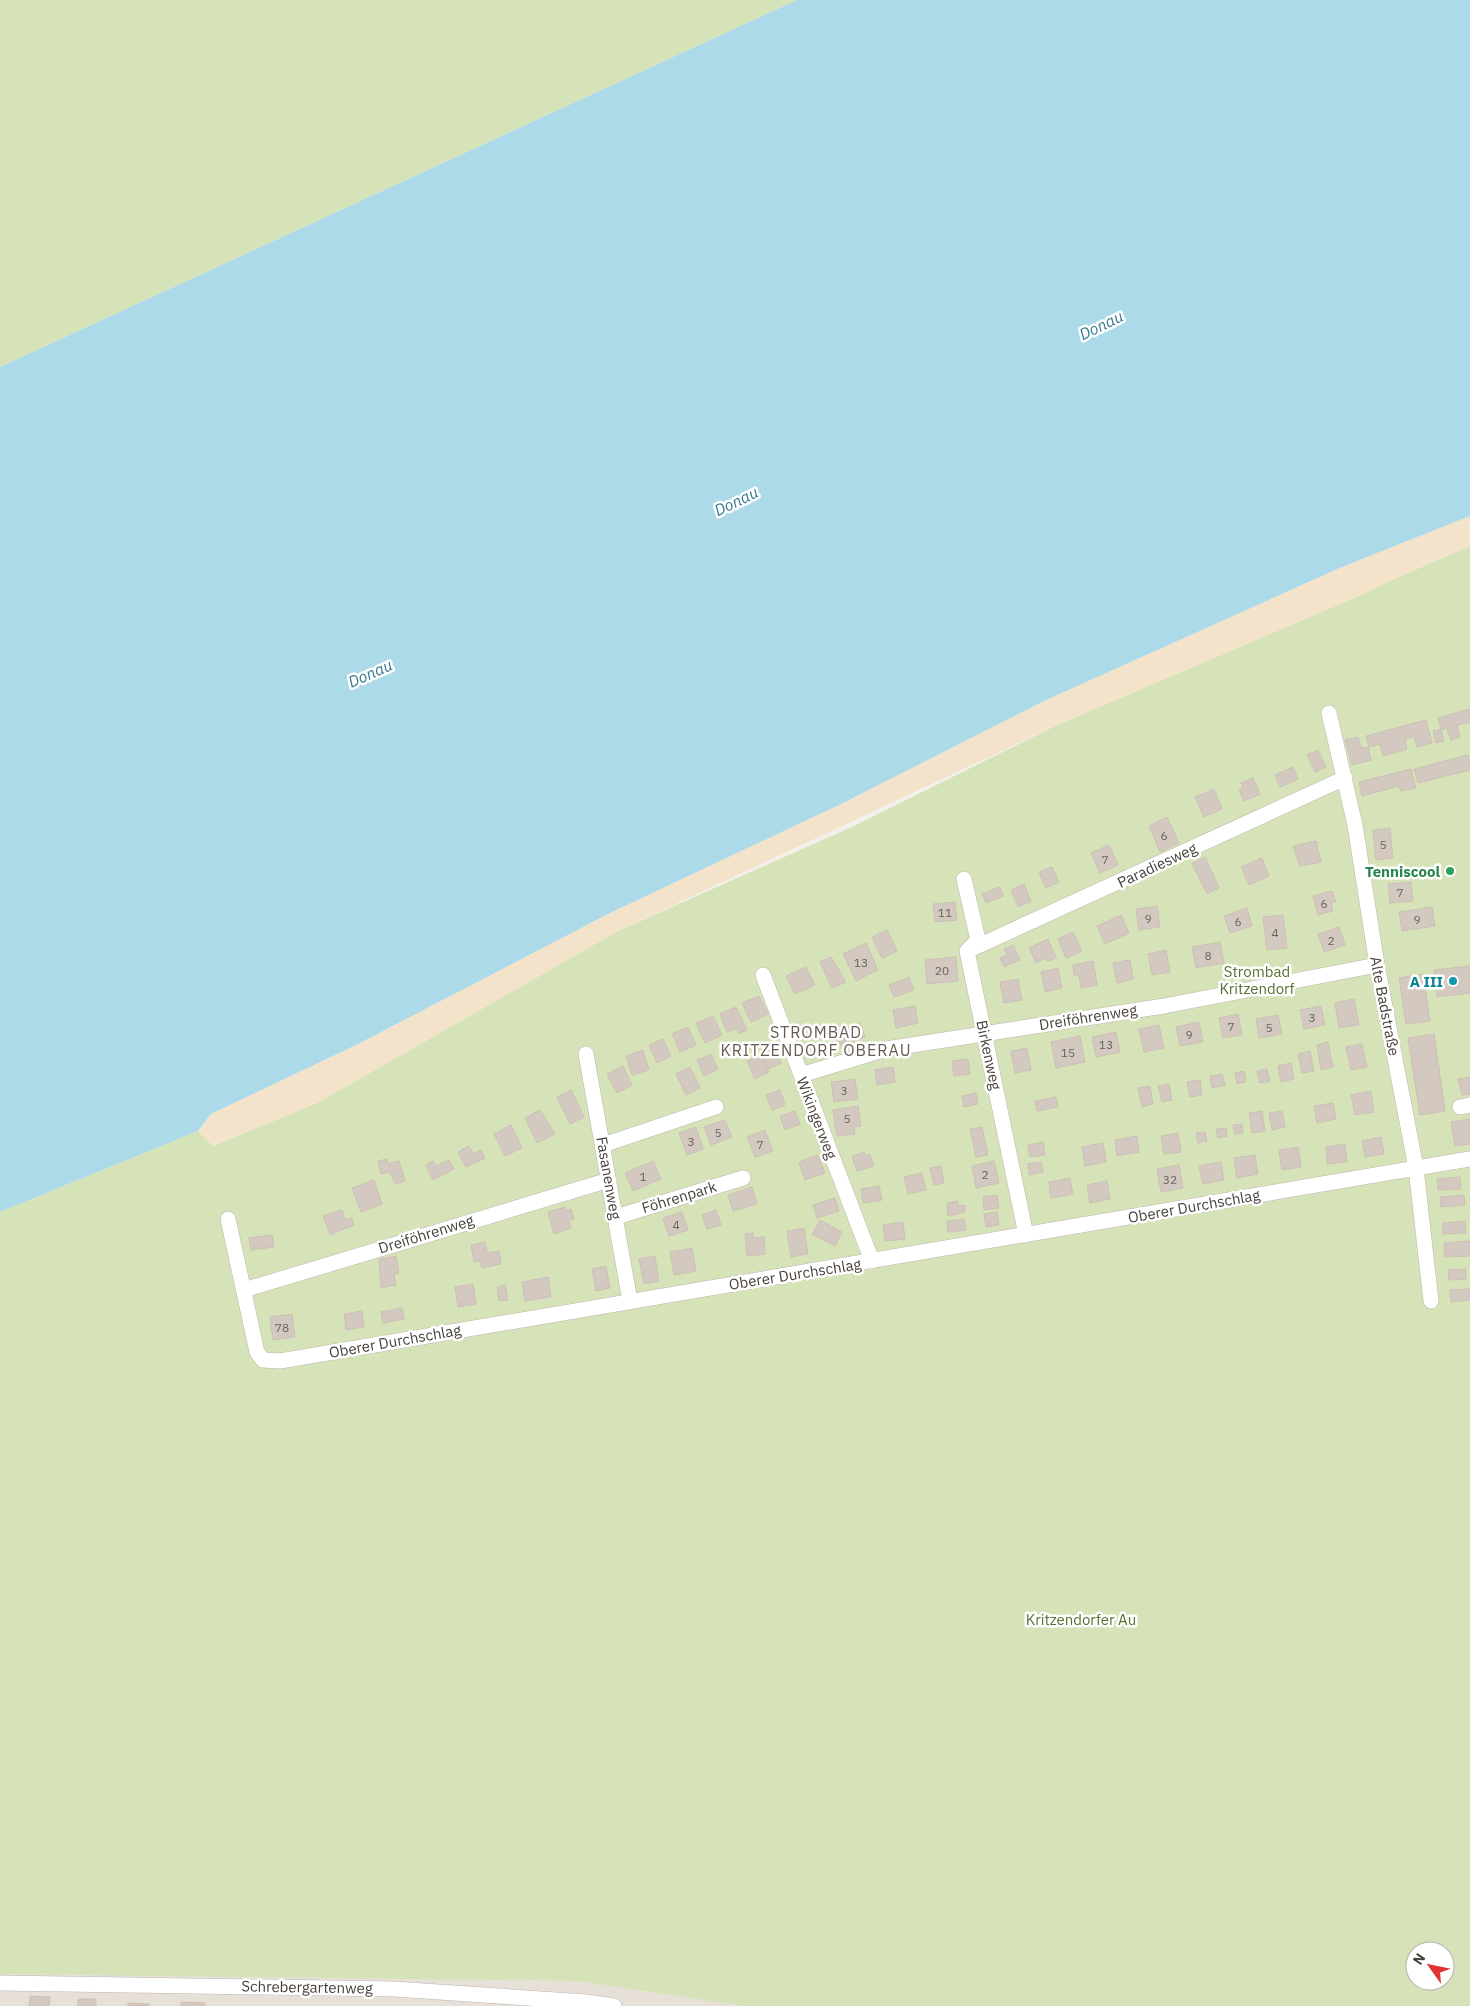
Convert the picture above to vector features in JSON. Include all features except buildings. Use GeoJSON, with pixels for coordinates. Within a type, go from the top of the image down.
{"type":"FeatureCollection","features":[{"type":"Feature","properties":{"kind":"street","name":"Alte Badstraße"},"geometry":{"type":"LineString","coordinates":[[1329,713],[1345,778],[1377,965],[1416,1168],[1431,1301]]}},
{"type":"Feature","properties":{"kind":"street","name":"Paradiesweg"},"geometry":{"type":"LineString","coordinates":[[967,951],[1345,778]]}},
{"type":"Feature","properties":{"kind":"street"},"geometry":{"type":"LineString","coordinates":[[964,879],[978,940],[967,951]]}},
{"type":"Feature","properties":{"kind":"street","name":"Birkenweg"},"geometry":{"type":"LineString","coordinates":[[967,951],[1026,1235]]}},
{"type":"Feature","properties":{"kind":"street","name":"Dreiföhrenweg"},"geometry":{"type":"LineString","coordinates":[[801,1075],[886,1049],[1164,1006],[1377,965]]}},
{"type":"Feature","properties":{"kind":"street","name":"Wikingerweg"},"geometry":{"type":"LineString","coordinates":[[762,975],[872,1261]]}},
{"type":"Feature","properties":{"kind":"street","name":"Fasanenweg"},"geometry":{"type":"LineString","coordinates":[[586,1054],[630,1302]]}},
{"type":"Feature","properties":{"kind":"street"},"geometry":{"type":"LineString","coordinates":[[603,1146],[716,1107]]}},
{"type":"Feature","properties":{"kind":"street","name":"Oberer Durchschlag"},"geometry":{"type":"LineString","coordinates":[[228,1219],[257,1352],[263,1360],[280,1361],[1470,1159]]}},
{"type":"Feature","properties":{"kind":"street","name":"Föhrenpark"},"geometry":{"type":"LineString","coordinates":[[616,1217],[743,1178]]}},
{"type":"Feature","properties":{"kind":"street","name":"Dreiföhrenweg"},"geometry":{"type":"LineString","coordinates":[[244,1290],[609,1180]]}},
{"type":"Feature","properties":{"kind":"street","name":"Schrebergartenweg"},"geometry":{"type":"LineString","coordinates":[[0,1983],[394,1989],[586,2002],[614,2006]]}},
{"type":"Feature","properties":{"kind":"shaded area"},"geometry":{"type":"Polygon","coordinates":[[[0,1973],[576,1981],[743,2006],[0,2006],[0,1973]]]}},
{"type":"Feature","properties":{"kind":"green space"},"geometry":{"type":"Polygon","coordinates":[[[0,0],[797,0],[0,367],[0,0]]]}},
{"type":"Feature","properties":{"kind":"green space","name":"Kritzendorfer Au"},"geometry":{"type":"Polygon","coordinates":[[[1470,546],[1470,2006],[743,2006],[576,1981],[0,1974],[0,1212],[198,1131],[213,1146],[319,1102],[616,932],[854,826],[1055,726],[1470,546]]]}},
{"type":"Feature","properties":{"kind":"sand"},"geometry":{"type":"Polygon","coordinates":[[[1470,516],[1470,546],[1355,598],[1055,726],[616,932],[319,1102],[213,1146],[198,1131],[211,1114],[358,1044],[610,913],[841,804],[1046,700],[1342,567],[1470,516]]]}},
{"type":"Feature","properties":{"kind":"water","name":"Donau"},"geometry":{"type":"Polygon","coordinates":[[[797,0],[1470,0],[1470,516],[1342,567],[1046,700],[841,804],[610,913],[358,1044],[211,1114],[198,1131],[0,1212],[0,367],[797,0]]]}},
{"type":"Feature","properties":{"kind":"place","name":"Tenniscool"},"geometry":{"type":"Point","coordinates":[1450,871]}},
{"type":"Feature","properties":{"kind":"place","name":"A III"},"geometry":{"type":"Point","coordinates":[1453,981]}},
{"type":"Feature","properties":{"kind":"district","name":"STROMBAD KRITZENDORF OBERAU"},"geometry":{"type":"Point","coordinates":[816,1041]}},
{"type":"Feature","properties":{"kind":"park label","name":"Strombad Kritzendorf"},"geometry":{"type":"Point","coordinates":[1257,980]}}]}
